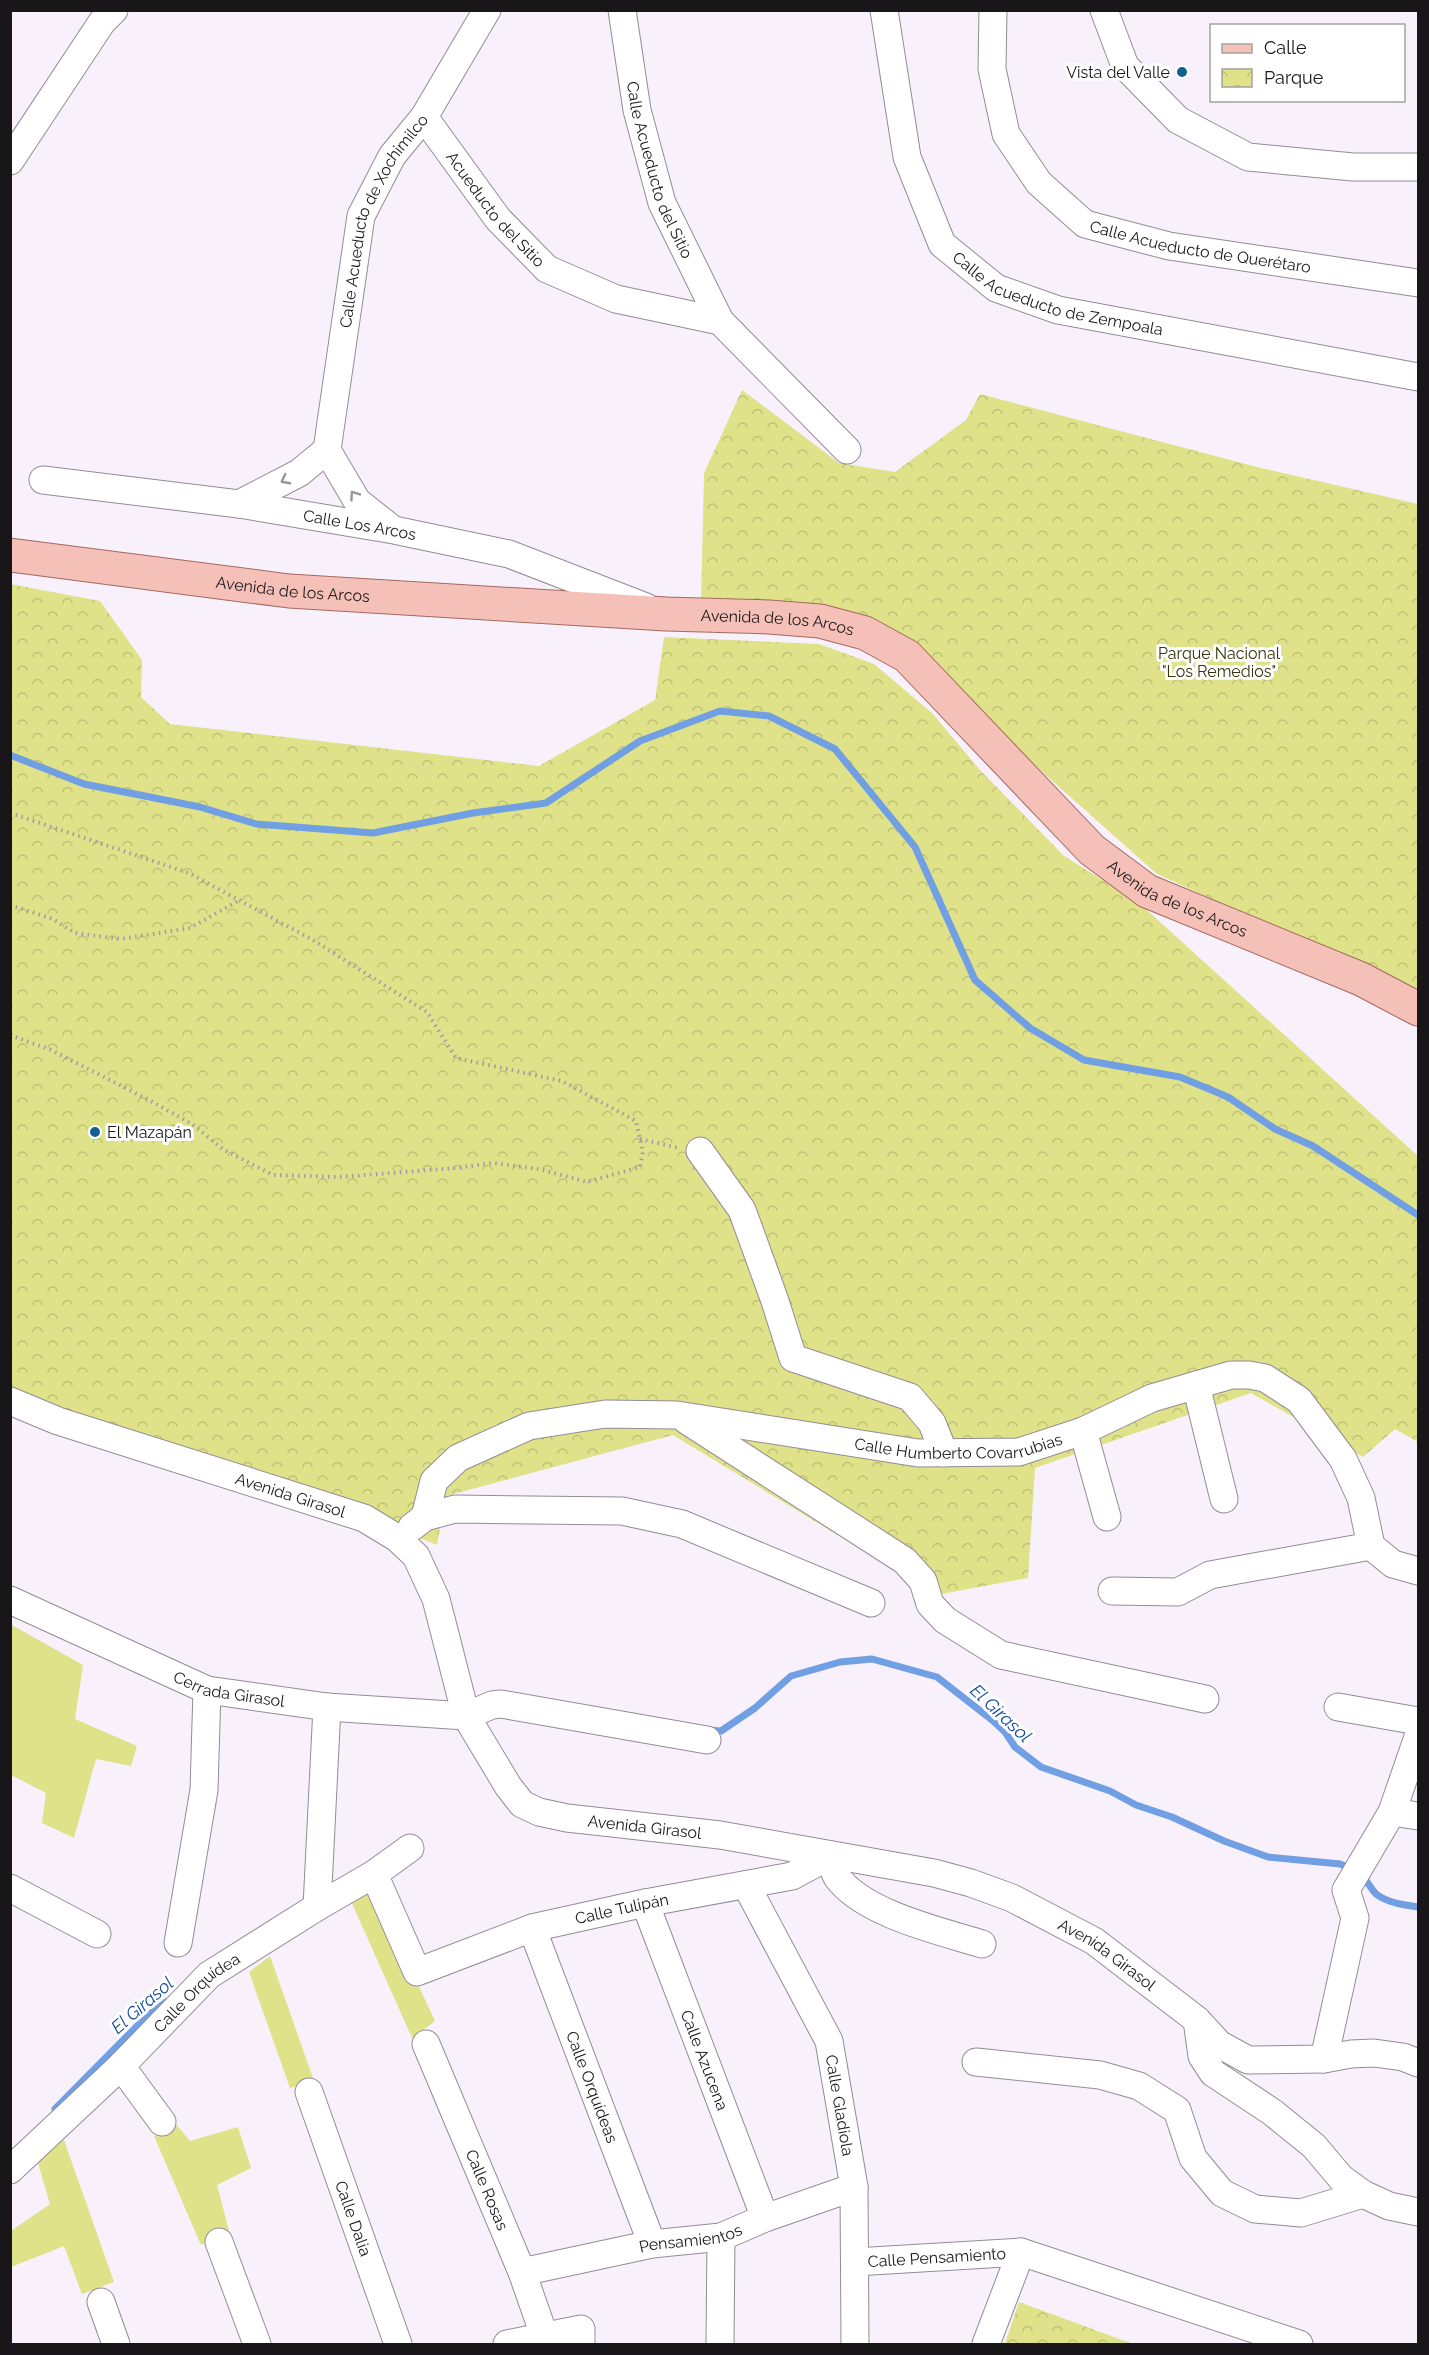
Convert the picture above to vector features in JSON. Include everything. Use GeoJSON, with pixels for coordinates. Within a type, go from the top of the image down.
{"type":"FeatureCollection","features":[{"type":"Feature","properties":{"kind":"main road","name":"Avenida de los Arcos"},"geometry":{"type":"LineString","coordinates":[[10,555],[289,591],[666,614],[769,617],[820,621],[865,633],[907,656],[1092,850],[1147,891],[1361,979],[1419,1009]]}},
{"type":"Feature","properties":{"kind":"street"},"geometry":{"type":"LineString","coordinates":[[12,152],[102,22],[114,10]]}},
{"type":"Feature","properties":{"kind":"street","name":"Calle Acueducto de Xochimilco"},"geometry":{"type":"LineString","coordinates":[[327,450],[361,216],[392,156],[424,117],[487,10]]}},
{"type":"Feature","properties":{"kind":"street","name":"Calle Acueducto del Sitio"},"geometry":{"type":"LineString","coordinates":[[622,10],[637,110],[662,202],[720,321]]}},
{"type":"Feature","properties":{"kind":"street","name":"Calle Acueducto de Zempoala"},"geometry":{"type":"LineString","coordinates":[[884,10],[907,157],[942,244],[996,288],[1058,310],[1419,377]]}},
{"type":"Feature","properties":{"kind":"street","name":"Calle Acueducto de Querétaro"},"geometry":{"type":"LineString","coordinates":[[993,10],[992,69],[1006,134],[1039,183],[1085,224],[1168,246],[1419,283]]}},
{"type":"Feature","properties":{"kind":"street"},"geometry":{"type":"LineString","coordinates":[[1104,10],[1125,66],[1178,120],[1248,157],[1353,167],[1419,167]]}},
{"type":"Feature","properties":{"kind":"street","name":"Acueducto del Sitio"},"geometry":{"type":"LineString","coordinates":[[424,117],[498,219],[547,269],[616,299],[720,321]]}},
{"type":"Feature","properties":{"kind":"street"},"geometry":{"type":"LineString","coordinates":[[720,321],[847,450]]}},
{"type":"Feature","properties":{"kind":"street"},"geometry":{"type":"LineString","coordinates":[[238,504],[299,473],[327,450],[357,501],[394,530]]}},
{"type":"Feature","properties":{"kind":"street","name":"Calle Los Arcos"},"geometry":{"type":"LineString","coordinates":[[43,480],[238,504],[394,530],[510,554],[666,614]]}},
{"type":"Feature","properties":{"kind":"street"},"geometry":{"type":"LineString","coordinates":[[700,1151],[742,1210],[793,1358],[910,1397],[932,1423],[944,1453]]}},
{"type":"Feature","properties":{"kind":"street","name":"Calle Humberto Covarrubias"},"geometry":{"type":"LineString","coordinates":[[425,1517],[434,1481],[458,1458],[529,1426],[605,1414],[677,1415],[918,1453],[1019,1452],[1083,1431],[1152,1398],[1231,1376],[1249,1375],[1265,1378],[1299,1400],[1343,1460],[1361,1498],[1371,1546]]}},
{"type":"Feature","properties":{"kind":"street"},"geometry":{"type":"LineString","coordinates":[[1196,1385],[1224,1499]]}},
{"type":"Feature","properties":{"kind":"street","name":"Avenida Girasol"},"geometry":{"type":"LineString","coordinates":[[10,1401],[58,1420],[364,1518],[397,1538],[416,1556],[436,1599],[466,1716],[508,1786],[522,1804],[539,1812],[567,1818],[720,1835],[934,1873],[971,1883],[1012,1898],[1094,1941],[1197,2020],[1219,2044],[1248,2060],[1324,2059],[1350,2054],[1374,2054],[1403,2057],[1419,2063]]}},
{"type":"Feature","properties":{"kind":"street"},"geometry":{"type":"LineString","coordinates":[[677,1415],[905,1562],[923,1581],[930,1604],[945,1620],[1001,1655],[1205,1699]]}},
{"type":"Feature","properties":{"kind":"street"},"geometry":{"type":"LineString","coordinates":[[1083,1431],[1107,1517]]}},
{"type":"Feature","properties":{"kind":"street"},"geometry":{"type":"LineString","coordinates":[[397,1538],[425,1517],[455,1509],[622,1511],[682,1524],[871,1603]]}},
{"type":"Feature","properties":{"kind":"street"},"geometry":{"type":"LineString","coordinates":[[1112,1591],[1178,1592],[1210,1575],[1371,1546],[1393,1564],[1419,1571]]}},
{"type":"Feature","properties":{"kind":"street","name":"Cerrada Girasol"},"geometry":{"type":"LineString","coordinates":[[10,1600],[207,1690],[327,1707],[466,1716]]}},
{"type":"Feature","properties":{"kind":"street"},"geometry":{"type":"LineString","coordinates":[[178,1943],[204,1790],[207,1690]]}},
{"type":"Feature","properties":{"kind":"street"},"geometry":{"type":"LineString","coordinates":[[466,1716],[492,1705],[501,1704],[707,1740]]}},
{"type":"Feature","properties":{"kind":"street"},"geometry":{"type":"LineString","coordinates":[[317,1906],[327,1707]]}},
{"type":"Feature","properties":{"kind":"street"},"geometry":{"type":"LineString","coordinates":[[1338,1707],[1419,1721]]}},
{"type":"Feature","properties":{"kind":"street"},"geometry":{"type":"LineString","coordinates":[[1324,2059],[1355,1918],[1346,1890],[1392,1812],[1412,1770],[1419,1737]]}},
{"type":"Feature","properties":{"kind":"street"},"geometry":{"type":"LineString","coordinates":[[1392,1812],[1419,1816]]}},
{"type":"Feature","properties":{"kind":"street","name":"Calle Orquídea"},"geometry":{"type":"LineString","coordinates":[[10,2170],[121,2066],[209,1975],[317,1906],[374,1874],[410,1848]]}},
{"type":"Feature","properties":{"kind":"street"},"geometry":{"type":"LineString","coordinates":[[831,1855],[836,1876],[879,1909],[904,1920],[982,1944]]}},
{"type":"Feature","properties":{"kind":"street","name":"Calle Tulipán"},"geometry":{"type":"LineString","coordinates":[[374,1874],[417,1972],[532,1928],[645,1903],[792,1876],[831,1855]]}},
{"type":"Feature","properties":{"kind":"street","name":"Calle Gladiola"},"geometry":{"type":"LineString","coordinates":[[746,1885],[829,2041],[854,2187],[855,2344]]}},
{"type":"Feature","properties":{"kind":"street"},"geometry":{"type":"LineString","coordinates":[[10,1888],[97,1934]]}},
{"type":"Feature","properties":{"kind":"street","name":"Calle Azucena"},"geometry":{"type":"LineString","coordinates":[[645,1903],[765,2218]]}},
{"type":"Feature","properties":{"kind":"street","name":"Calle Orquídeas"},"geometry":{"type":"LineString","coordinates":[[532,1928],[652,2244]]}},
{"type":"Feature","properties":{"kind":"street"},"geometry":{"type":"LineString","coordinates":[[1197,2020],[1202,2056],[1213,2073],[1272,2112],[1314,2146],[1341,2178],[1363,2194],[1389,2206],[1419,2212]]}},
{"type":"Feature","properties":{"kind":"street","name":"Calle Rosas"},"geometry":{"type":"LineString","coordinates":[[426,2044],[522,2271],[544,2335]]}},
{"type":"Feature","properties":{"kind":"street"},"geometry":{"type":"LineString","coordinates":[[976,2062],[1101,2075],[1139,2086],[1177,2110],[1193,2158],[1222,2193],[1255,2209],[1301,2213],[1363,2194]]}},
{"type":"Feature","properties":{"kind":"street"},"geometry":{"type":"LineString","coordinates":[[121,2066],[162,2122]]}},
{"type":"Feature","properties":{"kind":"street","name":"Calle Dalia"},"geometry":{"type":"LineString","coordinates":[[309,2092],[398,2344]]}},
{"type":"Feature","properties":{"kind":"street","name":"Pensamientos"},"geometry":{"type":"LineString","coordinates":[[522,2271],[652,2244],[721,2237],[765,2218],[854,2187]]}},
{"type":"Feature","properties":{"kind":"street"},"geometry":{"type":"LineString","coordinates":[[720,2344],[721,2237]]}},
{"type":"Feature","properties":{"kind":"street"},"geometry":{"type":"LineString","coordinates":[[219,2242],[257,2344]]}},
{"type":"Feature","properties":{"kind":"street"},"geometry":{"type":"LineString","coordinates":[[986,2344],[1020,2252],[1299,2344]]}},
{"type":"Feature","properties":{"kind":"street","name":"Calle Pensamiento"},"geometry":{"type":"LineString","coordinates":[[855,2262],[1020,2252]]}},
{"type":"Feature","properties":{"kind":"street"},"geometry":{"type":"LineString","coordinates":[[100,2302],[116,2344]]}},
{"type":"Feature","properties":{"kind":"street"},"geometry":{"type":"LineString","coordinates":[[507,2344],[544,2335],[581,2337]]}},
{"type":"Feature","properties":{"kind":"path"},"geometry":{"type":"LineString","coordinates":[[10,813],[189,873],[313,940],[427,1012],[456,1058],[561,1081],[636,1121],[642,1152],[640,1167],[587,1182],[539,1169],[493,1163],[339,1177],[273,1175],[224,1150],[192,1124],[149,1100],[51,1050],[10,1035]]}},
{"type":"Feature","properties":{"kind":"path"},"geometry":{"type":"LineString","coordinates":[[10,904],[53,919],[75,933],[121,939],[190,928],[239,900]]}},
{"type":"Feature","properties":{"kind":"path"},"geometry":{"type":"LineString","coordinates":[[640,1139],[673,1148],[700,1151]]}},
{"type":"Feature","properties":{"kind":"green space","name":"Parque Nacional \"Los Remedios\""},"geometry":{"type":"Polygon","coordinates":[[[742,390],[839,463],[895,472],[966,420],[980,394],[1257,467],[1418,504],[1418,1011],[1316,946],[1157,874],[875,623],[701,605],[704,473],[742,390]]]}},
{"type":"Feature","properties":{"kind":"green space"},"geometry":{"type":"Polygon","coordinates":[[[10,584],[100,601],[142,660],[141,697],[170,724],[539,766],[655,700],[664,637],[819,644],[874,664],[932,713],[980,770],[1064,856],[1138,902],[1418,1156],[1418,1442],[1395,1429],[1363,1457],[1251,1393],[1035,1468],[1028,1578],[936,1595],[673,1435],[446,1496],[437,1545],[331,1502],[83,1418],[11,1389],[10,584]]]}},
{"type":"Feature","properties":{"kind":"green space"},"geometry":{"type":"Polygon","coordinates":[[[10,1624],[83,1665],[75,1719],[137,1746],[131,1766],[96,1759],[74,1838],[42,1823],[46,1793],[11,1775],[10,1624]]]}},
{"type":"Feature","properties":{"kind":"green space"},"geometry":{"type":"Polygon","coordinates":[[[373,1888],[435,2021],[412,2038],[351,1901],[373,1888]]]}},
{"type":"Feature","properties":{"kind":"green space"},"geometry":{"type":"Polygon","coordinates":[[[270,1956],[314,2081],[290,2088],[249,1972],[270,1956]]]}},
{"type":"Feature","properties":{"kind":"green space"},"geometry":{"type":"Polygon","coordinates":[[[174,2122],[190,2141],[238,2127],[251,2168],[217,2185],[229,2231],[201,2245],[154,2136],[174,2122]]]}},
{"type":"Feature","properties":{"kind":"green space"},"geometry":{"type":"Polygon","coordinates":[[[64,2140],[114,2282],[82,2294],[64,2246],[11,2267],[11,2231],[50,2204],[36,2156],[64,2140]]]}},
{"type":"Feature","properties":{"kind":"green space"},"geometry":{"type":"Polygon","coordinates":[[[1019,2302],[1133,2344],[1005,2344],[1019,2302]]]}},
{"type":"Feature","properties":{"kind":"waterway"},"geometry":{"type":"LineString","coordinates":[[10,755],[84,784],[200,807],[256,824],[373,833],[473,813],[546,803],[640,741],[720,711],[769,716],[835,749],[915,847],[975,980],[1030,1028],[1084,1060],[1180,1077],[1228,1097],[1275,1129],[1313,1146],[1418,1215]]}},
{"type":"Feature","properties":{"kind":"waterway","name":"El Girasol"},"geometry":{"type":"LineString","coordinates":[[708,1730],[721,1731],[755,1708],[791,1676],[840,1662],[872,1659],[937,1677],[992,1720],[1005,1732],[1015,1747],[1041,1767],[1110,1791],[1136,1805],[1172,1817],[1224,1841],[1268,1857],[1340,1864],[1352,1869]]}},
{"type":"Feature","properties":{"kind":"waterway","name":"El Girasol"},"geometry":{"type":"LineString","coordinates":[[1361,1875],[1374,1892],[1386,1900],[1418,1907]]}},
{"type":"Feature","properties":{"kind":"waterway","name":"El Girasol"},"geometry":{"type":"LineString","coordinates":[[55,2109],[146,2017],[166,2002]]}},
{"type":"Feature","properties":{"kind":"place","name":"Vista del Valle"},"geometry":{"type":"Point","coordinates":[1182,72]}},
{"type":"Feature","properties":{"kind":"place","name":"El Mazapán"},"geometry":{"type":"Point","coordinates":[95,1132]}}]}
